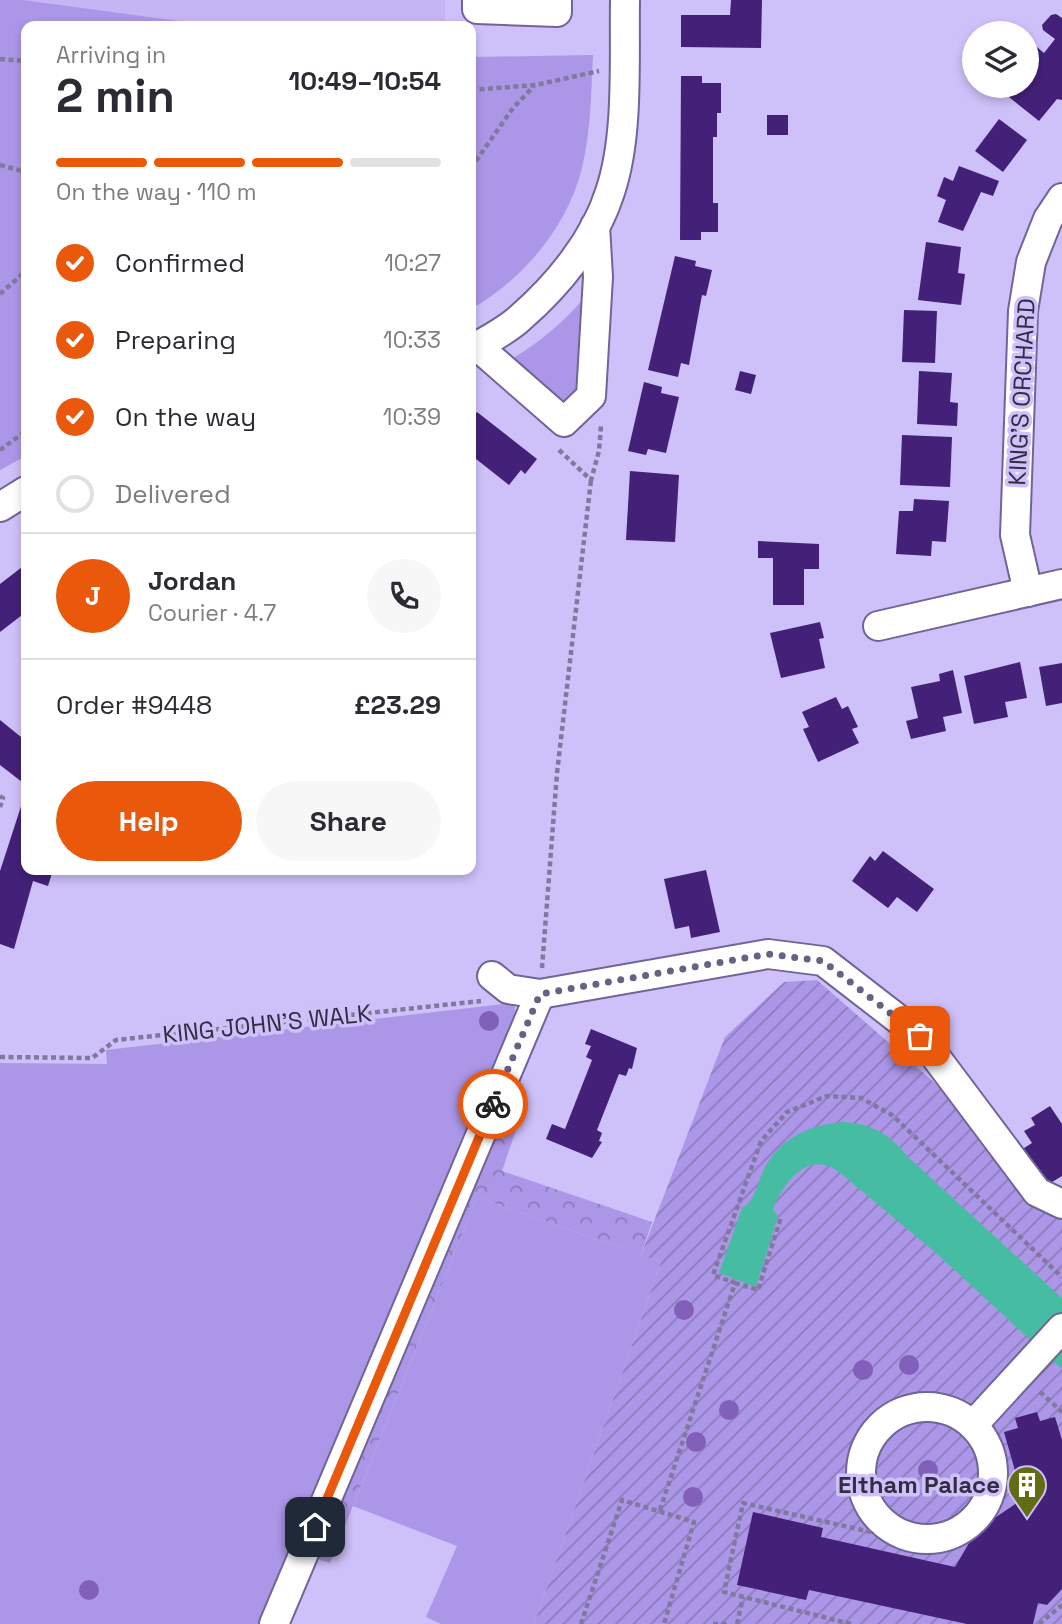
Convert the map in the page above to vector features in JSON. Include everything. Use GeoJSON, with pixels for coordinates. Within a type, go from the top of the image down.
{"type":"FeatureCollection","features":[{"type":"Feature","properties":{"kind":"street"},"geometry":{"type":"LineString","coordinates":[[477,0],[477,9],[557,12],[557,0]]}},
{"type":"Feature","properties":{"kind":"street"},"geometry":{"type":"LineString","coordinates":[[476,347],[519,319],[575,259],[595,226],[610,193],[619,155],[625,0]]}},
{"type":"Feature","properties":{"kind":"street","name":"KING'S ORCHARD"},"geometry":{"type":"LineString","coordinates":[[1028,592],[1015,536],[1023,311],[1031,262],[1048,219],[1062,198]]}},
{"type":"Feature","properties":{"kind":"street"},"geometry":{"type":"LineString","coordinates":[[476,350],[564,422],[591,396],[597,277],[595,226]]}},
{"type":"Feature","properties":{"kind":"street"},"geometry":{"type":"LineString","coordinates":[[0,507],[21,494]]}},
{"type":"Feature","properties":{"kind":"street"},"geometry":{"type":"LineString","coordinates":[[878,626],[1062,584]]}},
{"type":"Feature","properties":{"kind":"street"},"geometry":{"type":"LineString","coordinates":[[490,988],[540,994],[768,954],[823,961],[920,1036],[1037,1192],[1062,1204]]}},
{"type":"Feature","properties":{"kind":"street"},"geometry":{"type":"LineString","coordinates":[[274,1624],[540,994]]}},
{"type":"Feature","properties":{"kind":"street"},"geometry":{"type":"LineString","coordinates":[[973,1425],[1062,1328]]}},
{"type":"Feature","properties":{"kind":"street"},"geometry":{"type":"LineString","coordinates":[[916,1407],[936,1407],[957,1413],[973,1425],[985,1440],[993,1467],[990,1495],[981,1511],[968,1525],[943,1537],[914,1538],[897,1532],[880,1520],[867,1503],[861,1483],[861,1462],[867,1443],[879,1426],[896,1414],[916,1407]]}},
{"type":"Feature","properties":{"kind":"path"},"geometry":{"type":"LineString","coordinates":[[0,59],[21,61]]}},
{"type":"Feature","properties":{"kind":"path"},"geometry":{"type":"LineString","coordinates":[[476,90],[536,85],[624,68]]}},
{"type":"Feature","properties":{"kind":"path"},"geometry":{"type":"LineString","coordinates":[[476,161],[513,108],[536,85]]}},
{"type":"Feature","properties":{"kind":"path"},"geometry":{"type":"LineString","coordinates":[[0,165],[21,171]]}},
{"type":"Feature","properties":{"kind":"path"},"geometry":{"type":"LineString","coordinates":[[0,294],[21,275]]}},
{"type":"Feature","properties":{"kind":"path"},"geometry":{"type":"LineString","coordinates":[[0,450],[21,435]]}},
{"type":"Feature","properties":{"kind":"path"},"geometry":{"type":"LineString","coordinates":[[540,994],[557,773],[591,480]]}},
{"type":"Feature","properties":{"kind":"path"},"geometry":{"type":"LineString","coordinates":[[0,796],[3,798],[0,807]]}},
{"type":"Feature","properties":{"kind":"path","name":"KING JOHN'S WALK"},"geometry":{"type":"LineString","coordinates":[[0,1056],[92,1058],[116,1040],[490,988]]}},
{"type":"Feature","properties":{"kind":"path"},"geometry":{"type":"LineString","coordinates":[[781,1217],[758,1290],[713,1275],[761,1141],[787,1112],[827,1097],[860,1098],[892,1115],[1062,1277]]}},
{"type":"Feature","properties":{"kind":"path"},"geometry":{"type":"LineString","coordinates":[[660,1510],[735,1283]]}},
{"type":"Feature","properties":{"kind":"path"},"geometry":{"type":"LineString","coordinates":[[581,1624],[622,1500],[694,1522],[664,1624]]}},
{"type":"Feature","properties":{"kind":"path"},"geometry":{"type":"LineString","coordinates":[[851,1624],[724,1592],[743,1503],[874,1533],[897,1532]]}},
{"type":"Feature","properties":{"kind":"path"},"geometry":{"type":"LineString","coordinates":[[737,1624],[743,1597]]}},
{"type":"Feature","properties":{"kind":"path"},"geometry":{"type":"LineString","coordinates":[[1039,1624],[1062,1605]]}},
{"type":"Feature","properties":{"kind":"path"},"geometry":{"type":"LineString","coordinates":[[713,1624],[727,1624]]}},
{"type":"Feature","properties":{"kind":"shaded area"},"geometry":{"type":"Polygon","coordinates":[[[23,0],[445,0],[445,21],[180,21],[23,0]]]}},
{"type":"Feature","properties":{"kind":"shaded area"},"geometry":{"type":"Polygon","coordinates":[[[843,1122],[871,1128],[895,1142],[1062,1298],[1062,1369],[936,1253],[839,1172],[828,1166],[807,1166],[791,1179],[778,1199],[773,1209],[778,1216],[756,1287],[719,1273],[742,1208],[752,1198],[767,1164],[775,1153],[783,1144],[804,1131],[843,1122]]]}},
{"type":"Feature","properties":{"kind":"green space"},"geometry":{"type":"Polygon","coordinates":[[[0,0],[23,0],[180,21],[21,21],[21,459],[0,470],[0,0]]]}},
{"type":"Feature","properties":{"kind":"green space"},"geometry":{"type":"Polygon","coordinates":[[[593,55],[585,154],[566,211],[554,231],[525,267],[476,306],[476,57],[593,55]]]}},
{"type":"Feature","properties":{"kind":"green space"},"geometry":{"type":"Polygon","coordinates":[[[587,295],[584,388],[562,410],[507,362],[550,332],[587,295]]]}},
{"type":"Feature","properties":{"kind":"green space","name":"Eltham Palace"},"geometry":{"type":"Polygon","coordinates":[[[817,980],[1062,1194],[1062,1624],[534,1624],[661,1262],[641,1255],[725,1037],[784,982],[817,980]]]}},
{"type":"Feature","properties":{"kind":"green space"},"geometry":{"type":"Polygon","coordinates":[[[513,1003],[518,1019],[444,1182],[265,1624],[0,1624],[0,1063],[107,1064],[106,1050],[513,1003]]]}},
{"type":"Feature","properties":{"kind":"green space"},"geometry":{"type":"Polygon","coordinates":[[[493,1121],[516,1130],[502,1171],[652,1222],[641,1255],[477,1197],[330,1563],[314,1558],[493,1121]]]}},
{"type":"Feature","properties":{"kind":"green space"},"geometry":{"type":"Polygon","coordinates":[[[477,1197],[661,1262],[534,1624],[441,1624],[426,1617],[457,1546],[353,1506],[477,1197]]]}},
{"type":"Feature","properties":{"kind":"building"},"geometry":{"type":"Polygon","coordinates":[[[731,0],[762,0],[761,48],[681,47],[681,15],[730,15],[731,0]]]}},
{"type":"Feature","properties":{"kind":"building"},"geometry":{"type":"Polygon","coordinates":[[[1056,14],[1062,18],[1062,100],[1057,99],[1039,121],[1010,98],[1039,98],[1039,49],[1044,53],[1055,39],[1043,30],[1042,25],[1051,15],[1056,14]]]}},
{"type":"Feature","properties":{"kind":"building"},"geometry":{"type":"Polygon","coordinates":[[[681,76],[702,76],[702,83],[721,83],[721,113],[717,113],[717,137],[713,137],[713,203],[718,203],[718,232],[701,232],[701,240],[680,240],[681,76]]]}},
{"type":"Feature","properties":{"kind":"building"},"geometry":{"type":"Polygon","coordinates":[[[767,115],[788,115],[788,135],[767,135],[767,115]]]}},
{"type":"Feature","properties":{"kind":"building"},"geometry":{"type":"Polygon","coordinates":[[[999,119],[1027,140],[1003,172],[975,151],[999,119]]]}},
{"type":"Feature","properties":{"kind":"building"},"geometry":{"type":"Polygon","coordinates":[[[959,166],[999,181],[993,196],[981,192],[963,231],[938,222],[946,200],[937,196],[944,177],[953,181],[959,166]]]}},
{"type":"Feature","properties":{"kind":"building"},"geometry":{"type":"Polygon","coordinates":[[[926,242],[961,247],[958,273],[965,274],[961,305],[918,300],[926,242]]]}},
{"type":"Feature","properties":{"kind":"building"},"geometry":{"type":"Polygon","coordinates":[[[675,256],[696,261],[695,266],[712,270],[706,296],[702,295],[689,365],[681,363],[678,377],[648,370],[675,256]]]}},
{"type":"Feature","properties":{"kind":"building"},"geometry":{"type":"Polygon","coordinates":[[[904,310],[937,311],[935,363],[902,362],[904,310]]]}},
{"type":"Feature","properties":{"kind":"building"},"geometry":{"type":"Polygon","coordinates":[[[740,371],[756,375],[751,394],[735,390],[740,371]]]}},
{"type":"Feature","properties":{"kind":"building"},"geometry":{"type":"Polygon","coordinates":[[[919,371],[952,373],[950,402],[958,403],[957,426],[917,424],[919,371]]]}},
{"type":"Feature","properties":{"kind":"building"},"geometry":{"type":"Polygon","coordinates":[[[644,382],[662,387],[661,393],[679,397],[666,453],[648,449],[646,455],[628,451],[644,382]]]}},
{"type":"Feature","properties":{"kind":"building"},"geometry":{"type":"Polygon","coordinates":[[[476,413],[537,459],[525,474],[521,470],[509,485],[476,459],[476,413]]]}},
{"type":"Feature","properties":{"kind":"building"},"geometry":{"type":"Polygon","coordinates":[[[902,435],[952,437],[950,487],[900,485],[902,435]]]}},
{"type":"Feature","properties":{"kind":"building"},"geometry":{"type":"Polygon","coordinates":[[[630,471],[679,475],[675,542],[626,540],[630,471]]]}},
{"type":"Feature","properties":{"kind":"building"},"geometry":{"type":"Polygon","coordinates":[[[914,499],[949,501],[946,542],[932,541],[931,556],[896,554],[899,511],[913,511],[914,499]]]}},
{"type":"Feature","properties":{"kind":"building"},"geometry":{"type":"Polygon","coordinates":[[[758,541],[819,544],[819,569],[804,569],[804,605],[773,605],[773,558],[758,558],[758,541]]]}},
{"type":"Feature","properties":{"kind":"building"},"geometry":{"type":"Polygon","coordinates":[[[21,568],[21,616],[0,632],[0,584],[21,568]]]}},
{"type":"Feature","properties":{"kind":"building"},"geometry":{"type":"Polygon","coordinates":[[[820,622],[824,638],[819,639],[825,668],[781,678],[770,633],[820,622]]]}},
{"type":"Feature","properties":{"kind":"building"},"geometry":{"type":"Polygon","coordinates":[[[1020,662],[1027,698],[1005,702],[1008,717],[974,724],[964,676],[1020,662]]]}},
{"type":"Feature","properties":{"kind":"building"},"geometry":{"type":"Polygon","coordinates":[[[1062,663],[1062,703],[1046,706],[1039,667],[1062,663]]]}},
{"type":"Feature","properties":{"kind":"building"},"geometry":{"type":"Polygon","coordinates":[[[953,670],[962,713],[943,717],[946,731],[911,739],[906,721],[918,718],[911,687],[940,681],[939,674],[953,670]]]}},
{"type":"Feature","properties":{"kind":"building"},"geometry":{"type":"Polygon","coordinates":[[[836,697],[842,709],[848,706],[858,727],[852,729],[859,743],[818,762],[803,729],[809,727],[802,712],[836,697]]]}},
{"type":"Feature","properties":{"kind":"building"},"geometry":{"type":"Polygon","coordinates":[[[0,720],[21,737],[21,781],[0,765],[0,720]]]}},
{"type":"Feature","properties":{"kind":"building"},"geometry":{"type":"Polygon","coordinates":[[[21,806],[21,875],[51,875],[48,886],[33,881],[14,949],[0,944],[0,871],[21,806]]]}},
{"type":"Feature","properties":{"kind":"building"},"geometry":{"type":"Polygon","coordinates":[[[883,851],[934,889],[917,912],[897,897],[888,908],[852,881],[870,856],[875,861],[883,851]]]}},
{"type":"Feature","properties":{"kind":"building"},"geometry":{"type":"Polygon","coordinates":[[[706,870],[720,932],[691,938],[689,926],[675,929],[664,879],[706,870]]]}},
{"type":"Feature","properties":{"kind":"building"},"geometry":{"type":"Polygon","coordinates":[[[591,1029],[637,1048],[632,1069],[629,1068],[626,1076],[619,1074],[597,1130],[602,1133],[599,1141],[602,1142],[592,1158],[546,1139],[552,1124],[565,1129],[592,1060],[586,1057],[591,1046],[585,1044],[591,1029]]]}},
{"type":"Feature","properties":{"kind":"building"},"geometry":{"type":"Polygon","coordinates":[[[1050,1106],[1062,1124],[1062,1176],[1044,1187],[1021,1150],[1032,1143],[1024,1131],[1035,1125],[1031,1118],[1050,1106]]]}},
{"type":"Feature","properties":{"kind":"building","name":"Eltham Palace"},"geometry":{"type":"Polygon","coordinates":[[[1037,1412],[1040,1421],[1055,1417],[1062,1440],[1062,1589],[1047,1605],[1038,1603],[1033,1624],[967,1624],[809,1590],[806,1600],[737,1585],[753,1512],[823,1528],[821,1537],[955,1567],[969,1543],[984,1525],[1023,1499],[1004,1432],[1018,1428],[1015,1418],[1037,1412]]]}},
{"type":"Feature","properties":{"kind":"way so far"},"geometry":{"type":"LineString","coordinates":[[493,1104],[540,994],[768,954],[823,961],[920,1036]]}},
{"type":"Feature","properties":{"kind":"place","name":"Eltham Palace"},"geometry":{"type":"Point","coordinates":[1027,1519]}},
{"type":"Feature","properties":{"kind":"route"},"geometry":{"type":"LineString","coordinates":[[315,1527],[493,1104]]}}]}
